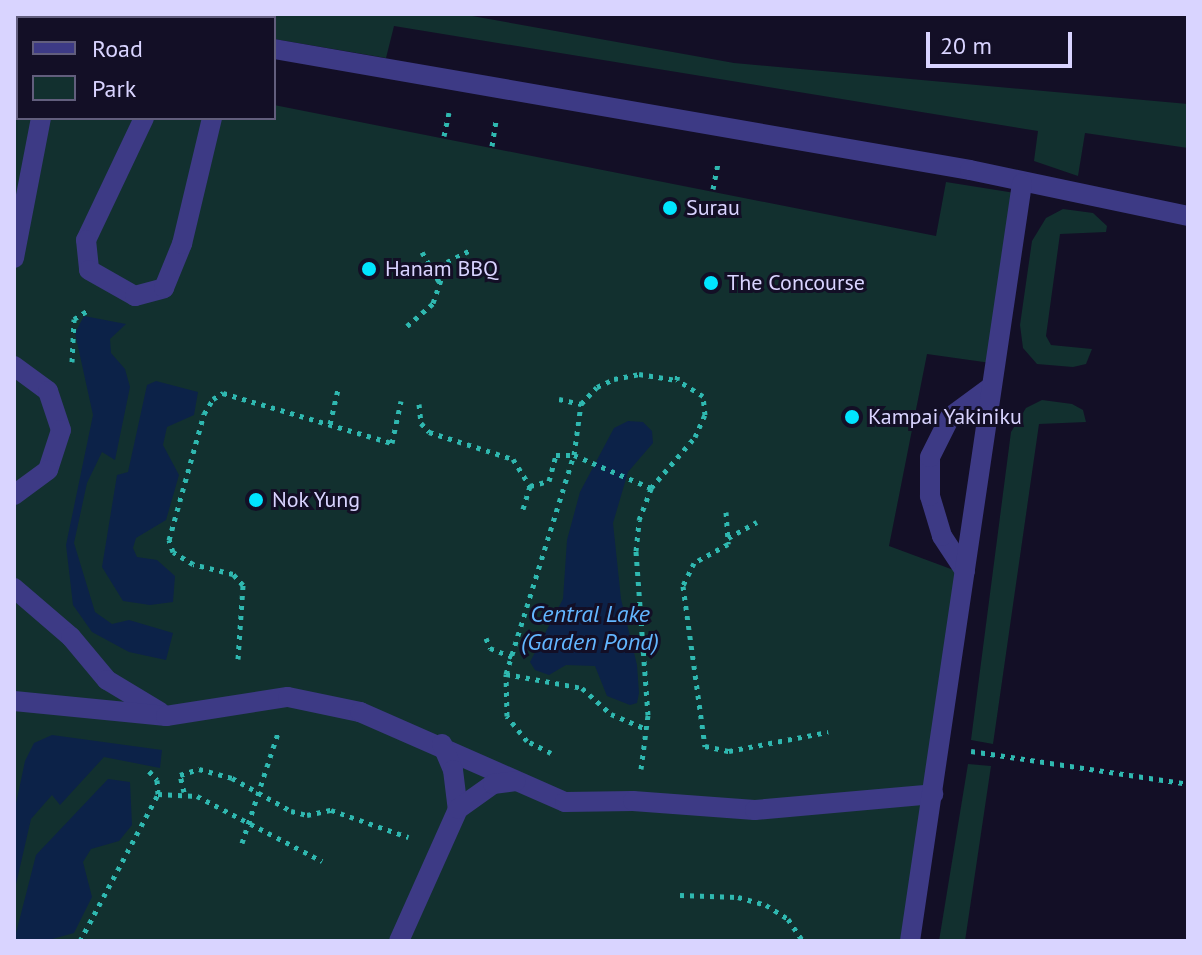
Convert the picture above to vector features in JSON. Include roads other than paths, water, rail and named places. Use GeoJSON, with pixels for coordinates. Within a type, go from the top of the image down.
{"type":"FeatureCollection","features":[{"type":"Feature","properties":{"kind":"street"},"geometry":{"type":"LineString","coordinates":[[276,49],[1022,183],[1188,216]]}},
{"type":"Feature","properties":{"kind":"street"},"geometry":{"type":"LineString","coordinates":[[14,258],[41,120]]}},
{"type":"Feature","properties":{"kind":"street"},"geometry":{"type":"LineString","coordinates":[[143,120],[86,240],[89,270],[135,296],[164,288],[182,244],[212,120]]}},
{"type":"Feature","properties":{"kind":"street"},"geometry":{"type":"LineString","coordinates":[[910,941],[1022,183]]}},
{"type":"Feature","properties":{"kind":"street"},"geometry":{"type":"LineString","coordinates":[[14,366],[48,391],[61,430],[48,470],[14,498]]}},
{"type":"Feature","properties":{"kind":"street"},"geometry":{"type":"LineString","coordinates":[[965,571],[942,536],[930,496],[930,457],[950,417],[991,387]]}},
{"type":"Feature","properties":{"kind":"street"},"geometry":{"type":"LineString","coordinates":[[14,588],[71,637],[107,680],[166,716]]}},
{"type":"Feature","properties":{"kind":"street"},"geometry":{"type":"LineString","coordinates":[[14,701],[166,716],[243,706],[269,696],[288,697],[360,712],[442,744],[565,802],[755,810],[933,794]]}},
{"type":"Feature","properties":{"kind":"street"},"geometry":{"type":"LineString","coordinates":[[442,744],[453,770],[458,809]]}},
{"type":"Feature","properties":{"kind":"street"},"geometry":{"type":"LineString","coordinates":[[399,941],[458,809],[493,784],[516,781]]}},
{"type":"Feature","properties":{"kind":"water"},"geometry":{"type":"Polygon","coordinates":[[[84,316],[126,324],[110,339],[111,353],[125,369],[130,387],[115,460],[102,452],[87,483],[74,543],[95,612],[112,624],[129,620],[173,633],[166,660],[129,652],[92,632],[73,605],[66,545],[93,415],[75,333],[84,316]]]}},
{"type":"Feature","properties":{"kind":"water"},"geometry":{"type":"Polygon","coordinates":[[[156,381],[198,392],[194,415],[167,427],[163,445],[179,475],[166,520],[136,538],[133,548],[137,557],[157,560],[175,576],[173,602],[150,605],[123,601],[102,567],[117,475],[128,472],[147,385],[156,381]]]}},
{"type":"Feature","properties":{"kind":"water","name":"Central Lake (Garden Pond)"},"geometry":{"type":"Polygon","coordinates":[[[628,421],[643,422],[652,431],[653,443],[628,472],[613,523],[621,599],[637,665],[639,693],[637,703],[630,705],[607,696],[595,666],[566,665],[549,675],[535,670],[530,662],[563,599],[567,540],[580,492],[614,428],[628,421]]]}},
{"type":"Feature","properties":{"kind":"water"},"geometry":{"type":"Polygon","coordinates":[[[52,735],[162,750],[160,768],[104,757],[60,805],[52,795],[31,819],[14,893],[14,813],[25,761],[34,743],[52,735]]]}},
{"type":"Feature","properties":{"kind":"water"},"geometry":{"type":"Polygon","coordinates":[[[108,779],[130,782],[132,825],[119,841],[91,849],[83,862],[92,897],[74,933],[45,941],[14,941],[36,855],[108,779]]]}},
{"type":"Feature","properties":{"kind":"place","name":"Surau"},"geometry":{"type":"Point","coordinates":[670,208]}},
{"type":"Feature","properties":{"kind":"place","name":"Hanam BBQ"},"geometry":{"type":"Point","coordinates":[369,269]}},
{"type":"Feature","properties":{"kind":"place","name":"The Concourse"},"geometry":{"type":"Point","coordinates":[711,283]}},
{"type":"Feature","properties":{"kind":"place","name":"Kampai Yakiniku"},"geometry":{"type":"Point","coordinates":[852,417]}},
{"type":"Feature","properties":{"kind":"place","name":"Nok Yung"},"geometry":{"type":"Point","coordinates":[256,500]}}]}
